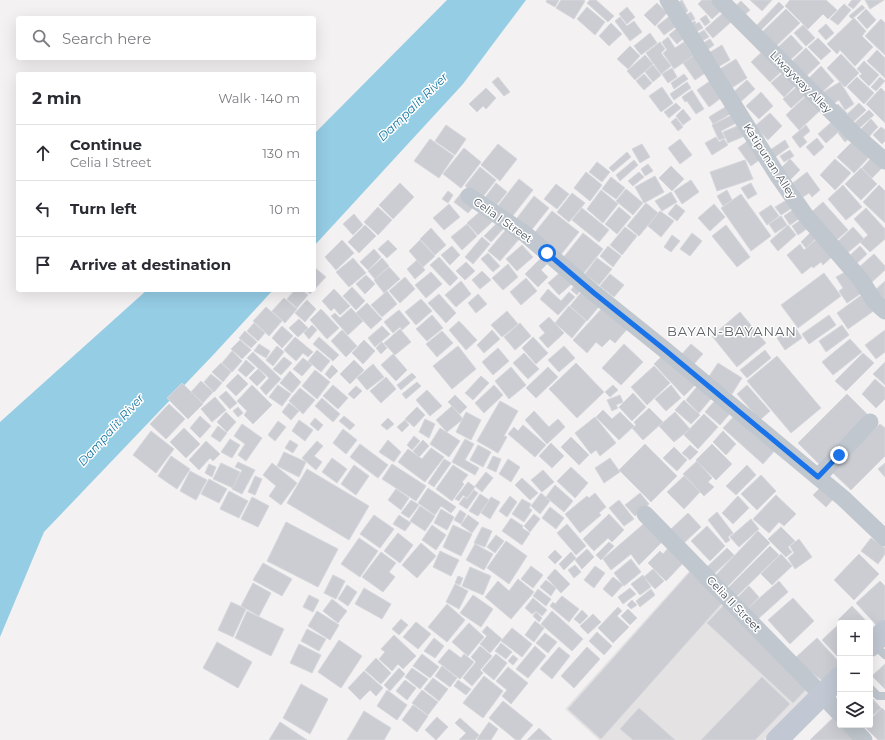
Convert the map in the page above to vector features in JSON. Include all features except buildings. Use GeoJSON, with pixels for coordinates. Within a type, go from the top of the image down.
{"type":"FeatureCollection","features":[{"type":"Feature","properties":{"kind":"main road"},"geometry":{"type":"LineString","coordinates":[[776,740],[837,680]]}},
{"type":"Feature","properties":{"kind":"street","name":"Katipunan Alley"},"geometry":{"type":"LineString","coordinates":[[668,0],[778,176],[806,216],[861,280],[876,302],[885,311]]}},
{"type":"Feature","properties":{"kind":"street","name":"Liwayway Alley"},"geometry":{"type":"LineString","coordinates":[[720,0],[854,134],[885,161]]}},
{"type":"Feature","properties":{"kind":"street","name":"Celia I Street"},"geometry":{"type":"LineString","coordinates":[[469,196],[524,233],[594,293],[843,498],[885,538]]}},
{"type":"Feature","properties":{"kind":"street"},"geometry":{"type":"LineString","coordinates":[[818,477],[870,422]]}},
{"type":"Feature","properties":{"kind":"street","name":"Celia II Street"},"geometry":{"type":"LineString","coordinates":[[645,514],[837,711]]}},
{"type":"Feature","properties":{"kind":"street"},"geometry":{"type":"LineString","coordinates":[[853,728],[864,740]]}},
{"type":"Feature","properties":{"kind":"lane"},"geometry":{"type":"LineString","coordinates":[[873,691],[878,696],[885,696]]}},
{"type":"Feature","properties":{"kind":"shaded area"},"geometry":{"type":"Polygon","coordinates":[[[691,569],[814,688],[764,740],[599,740],[565,709],[691,569]]]}},
{"type":"Feature","properties":{"kind":"water","name":"Dampalit River"},"geometry":{"type":"Polygon","coordinates":[[[447,0],[526,0],[463,84],[316,244],[316,132],[447,0]]]}},
{"type":"Feature","properties":{"kind":"water","name":"Dampalit River"},"geometry":{"type":"Polygon","coordinates":[[[145,292],[271,292],[44,532],[0,637],[0,422],[145,292]]]}},
{"type":"Feature","properties":{"kind":"district","name":"BAYAN-BAYANAN"},"geometry":{"type":"Point","coordinates":[732,331]}},
{"type":"Feature","properties":{"kind":"route"},"geometry":{"type":"LineString","coordinates":[[547,253],[818,477],[839,455]]}}]}
